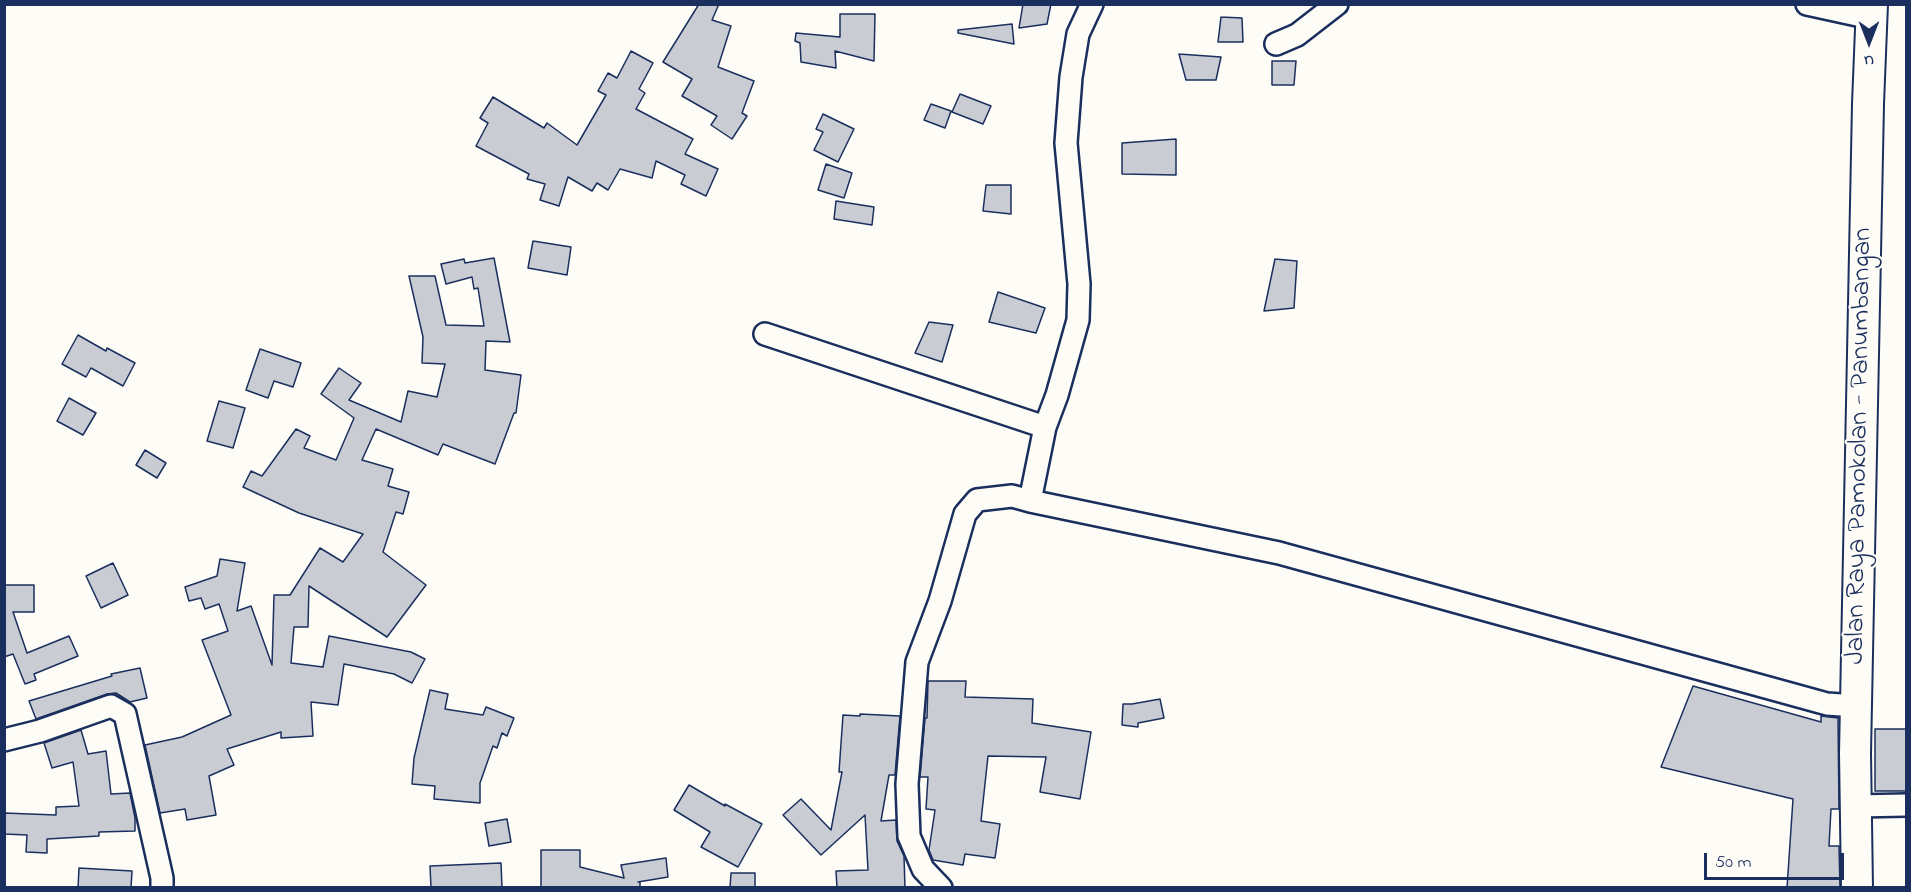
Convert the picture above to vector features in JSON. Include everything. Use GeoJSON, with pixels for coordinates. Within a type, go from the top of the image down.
{"type":"FeatureCollection","features":[{"type":"Feature","properties":{"kind":"main road","name":"Jalan Raya Pamokolan - Panumbangan"},"geometry":{"type":"LineString","coordinates":[[1857,888],[1856,706],[1872,11]]}},
{"type":"Feature","properties":{"kind":"street"},"geometry":{"type":"LineString","coordinates":[[1030,501],[1045,427],[1057,395],[1078,320],[1079,284],[1066,143],[1071,77],[1078,34],[1092,4]]}},
{"type":"Feature","properties":{"kind":"street"},"geometry":{"type":"LineString","coordinates":[[1276,44],[1297,35],[1337,4]]}},
{"type":"Feature","properties":{"kind":"street"},"geometry":{"type":"LineString","coordinates":[[1807,4],[1872,11]]}},
{"type":"Feature","properties":{"kind":"street"},"geometry":{"type":"LineString","coordinates":[[765,334],[1045,427]]}},
{"type":"Feature","properties":{"kind":"street"},"geometry":{"type":"LineString","coordinates":[[941,888],[923,869],[909,836],[907,784],[917,662],[940,601],[965,514],[977,500],[1012,496],[1279,553],[1827,704],[1856,706]]}},
{"type":"Feature","properties":{"kind":"street"},"geometry":{"type":"LineString","coordinates":[[4,740],[40,731],[111,706],[125,714],[162,878],[162,888]]}},
{"type":"Feature","properties":{"kind":"street"},"geometry":{"type":"LineString","coordinates":[[1856,806],[1906,805]]}},
{"type":"Feature","properties":{"kind":"building"},"geometry":{"type":"Polygon","coordinates":[[[699,4],[719,4],[712,20],[731,26],[718,67],[754,81],[742,113],[747,116],[732,139],[711,125],[717,116],[682,96],[692,79],[663,62],[699,4]]]}},
{"type":"Feature","properties":{"kind":"building"},"geometry":{"type":"Polygon","coordinates":[[[1023,4],[1051,4],[1047,24],[1019,28],[1023,4]]]}},
{"type":"Feature","properties":{"kind":"building"},"geometry":{"type":"Polygon","coordinates":[[[840,14],[875,14],[874,61],[835,51],[836,68],[801,62],[800,43],[795,41],[796,33],[840,37],[840,14]]]}},
{"type":"Feature","properties":{"kind":"building"},"geometry":{"type":"Polygon","coordinates":[[[1221,17],[1242,18],[1243,42],[1218,42],[1221,17]]]}},
{"type":"Feature","properties":{"kind":"building"},"geometry":{"type":"Polygon","coordinates":[[[1012,24],[1014,44],[958,33],[958,30],[1012,24]]]}},
{"type":"Feature","properties":{"kind":"building"},"geometry":{"type":"Polygon","coordinates":[[[631,51],[653,63],[639,89],[645,93],[636,109],[693,139],[685,154],[718,169],[706,196],[681,184],[685,175],[656,161],[652,178],[620,169],[608,190],[597,183],[592,191],[568,177],[559,206],[540,200],[545,184],[527,179],[529,174],[476,146],[488,123],[480,118],[493,97],[544,128],[547,123],[577,145],[606,95],[598,91],[608,73],[617,78],[631,51]]]}},
{"type":"Feature","properties":{"kind":"building"},"geometry":{"type":"Polygon","coordinates":[[[1179,54],[1221,57],[1216,80],[1186,80],[1179,54]]]}},
{"type":"Feature","properties":{"kind":"building"},"geometry":{"type":"Polygon","coordinates":[[[1272,61],[1296,61],[1294,85],[1272,85],[1272,61]]]}},
{"type":"Feature","properties":{"kind":"building"},"geometry":{"type":"Polygon","coordinates":[[[960,94],[991,106],[983,124],[952,112],[960,94]]]}},
{"type":"Feature","properties":{"kind":"building"},"geometry":{"type":"Polygon","coordinates":[[[931,104],[951,111],[945,128],[924,120],[931,104]]]}},
{"type":"Feature","properties":{"kind":"building"},"geometry":{"type":"Polygon","coordinates":[[[823,114],[854,129],[838,162],[814,150],[823,132],[816,129],[823,114]]]}},
{"type":"Feature","properties":{"kind":"building"},"geometry":{"type":"Polygon","coordinates":[[[1176,139],[1176,175],[1122,174],[1122,143],[1176,139]]]}},
{"type":"Feature","properties":{"kind":"building"},"geometry":{"type":"Polygon","coordinates":[[[826,164],[852,173],[844,198],[818,190],[826,164]]]}},
{"type":"Feature","properties":{"kind":"building"},"geometry":{"type":"Polygon","coordinates":[[[986,185],[1011,185],[1011,214],[983,211],[986,185]]]}},
{"type":"Feature","properties":{"kind":"building"},"geometry":{"type":"Polygon","coordinates":[[[836,201],[874,207],[872,225],[834,219],[836,201]]]}},
{"type":"Feature","properties":{"kind":"building"},"geometry":{"type":"Polygon","coordinates":[[[533,241],[571,247],[567,275],[528,268],[533,241]]]}},
{"type":"Feature","properties":{"kind":"building"},"geometry":{"type":"Polygon","coordinates":[[[494,258],[510,342],[486,341],[485,370],[521,375],[516,413],[514,413],[495,464],[443,444],[438,455],[376,429],[362,460],[393,469],[388,486],[409,492],[403,514],[396,512],[383,552],[426,585],[387,637],[309,586],[308,627],[294,627],[291,663],[323,667],[329,636],[411,652],[425,659],[412,683],[394,674],[344,664],[338,705],[311,702],[313,736],[281,738],[281,732],[227,749],[234,765],[209,776],[216,815],[187,820],[185,809],[160,813],[145,745],[182,737],[231,715],[202,640],[228,631],[219,604],[205,609],[201,598],[189,601],[185,587],[217,576],[220,559],[245,563],[237,611],[251,606],[272,665],[274,595],[290,595],[320,548],[343,562],[363,534],[299,513],[243,487],[251,471],[262,476],[296,429],[310,436],[304,448],[336,460],[354,418],[321,394],[339,368],[361,383],[349,400],[401,422],[408,391],[437,397],[445,364],[422,363],[423,337],[409,276],[435,276],[446,325],[484,326],[478,288],[474,289],[472,277],[446,284],[441,264],[464,259],[465,263],[494,258]]]}},
{"type":"Feature","properties":{"kind":"building"},"geometry":{"type":"Polygon","coordinates":[[[1275,259],[1297,261],[1294,308],[1264,311],[1275,259]]]}},
{"type":"Feature","properties":{"kind":"building"},"geometry":{"type":"Polygon","coordinates":[[[998,292],[1045,308],[1036,333],[989,322],[998,292]]]}},
{"type":"Feature","properties":{"kind":"building"},"geometry":{"type":"Polygon","coordinates":[[[929,322],[953,325],[942,362],[915,353],[929,322]]]}},
{"type":"Feature","properties":{"kind":"building"},"geometry":{"type":"Polygon","coordinates":[[[78,335],[106,351],[107,348],[135,363],[123,386],[91,368],[86,377],[62,364],[78,335]]]}},
{"type":"Feature","properties":{"kind":"building"},"geometry":{"type":"Polygon","coordinates":[[[260,349],[301,363],[293,387],[274,381],[268,398],[246,390],[260,349]]]}},
{"type":"Feature","properties":{"kind":"building"},"geometry":{"type":"Polygon","coordinates":[[[69,398],[96,413],[83,435],[57,421],[69,398]]]}},
{"type":"Feature","properties":{"kind":"building"},"geometry":{"type":"Polygon","coordinates":[[[219,401],[245,408],[233,448],[207,441],[219,401]]]}},
{"type":"Feature","properties":{"kind":"building"},"geometry":{"type":"Polygon","coordinates":[[[145,450],[166,463],[157,478],[136,465],[145,450]]]}},
{"type":"Feature","properties":{"kind":"building"},"geometry":{"type":"Polygon","coordinates":[[[113,563],[128,595],[101,608],[86,576],[113,563]]]}},
{"type":"Feature","properties":{"kind":"building"},"geometry":{"type":"Polygon","coordinates":[[[4,585],[34,585],[34,612],[13,612],[27,653],[69,636],[78,656],[34,674],[36,680],[25,684],[13,654],[4,657],[4,585]]]}},
{"type":"Feature","properties":{"kind":"building"},"geometry":{"type":"Polygon","coordinates":[[[140,668],[147,698],[130,702],[116,693],[107,694],[36,719],[29,701],[112,676],[111,674],[140,668]]]}},
{"type":"Feature","properties":{"kind":"building"},"geometry":{"type":"Polygon","coordinates":[[[928,681],[966,681],[965,697],[1033,699],[1032,723],[1091,732],[1080,799],[1040,792],[1046,757],[988,756],[981,821],[1000,824],[995,858],[965,854],[963,865],[933,860],[929,850],[935,810],[926,809],[928,777],[920,777],[925,718],[927,718],[928,681]]]}},
{"type":"Feature","properties":{"kind":"building"},"geometry":{"type":"Polygon","coordinates":[[[1693,686],[1821,722],[1821,716],[1838,718],[1839,809],[1831,809],[1829,846],[1839,846],[1840,888],[1787,888],[1793,799],[1661,767],[1693,686]]]}},
{"type":"Feature","properties":{"kind":"building"},"geometry":{"type":"Polygon","coordinates":[[[430,690],[448,694],[445,709],[483,715],[486,707],[514,718],[507,736],[502,733],[497,748],[493,746],[480,783],[480,803],[434,799],[435,786],[412,784],[414,758],[430,690]]]}},
{"type":"Feature","properties":{"kind":"building"},"geometry":{"type":"Polygon","coordinates":[[[1160,699],[1164,718],[1138,723],[1138,727],[1122,725],[1123,704],[1160,699]]]}},
{"type":"Feature","properties":{"kind":"building"},"geometry":{"type":"Polygon","coordinates":[[[860,714],[900,716],[895,775],[889,775],[881,821],[896,820],[897,841],[904,856],[905,888],[837,888],[836,871],[868,870],[865,815],[821,855],[783,815],[801,799],[831,830],[842,772],[839,772],[843,715],[860,716],[860,714]]]}},
{"type":"Feature","properties":{"kind":"building"},"geometry":{"type":"Polygon","coordinates":[[[1875,729],[1906,729],[1906,791],[1875,791],[1875,729]]]}},
{"type":"Feature","properties":{"kind":"building"},"geometry":{"type":"Polygon","coordinates":[[[81,730],[88,754],[106,751],[111,794],[130,793],[135,831],[99,832],[99,836],[47,839],[47,853],[26,852],[27,835],[4,834],[4,813],[56,815],[56,807],[79,806],[73,762],[52,768],[44,743],[81,730]]]}},
{"type":"Feature","properties":{"kind":"building"},"geometry":{"type":"Polygon","coordinates":[[[689,785],[762,824],[738,867],[701,847],[710,832],[674,810],[689,785]]]}},
{"type":"Feature","properties":{"kind":"building"},"geometry":{"type":"Polygon","coordinates":[[[507,819],[511,842],[489,846],[485,823],[507,819]]]}},
{"type":"Feature","properties":{"kind":"building"},"geometry":{"type":"Polygon","coordinates":[[[541,850],[580,850],[580,867],[624,878],[621,865],[666,858],[668,877],[638,882],[640,882],[640,888],[541,888],[541,850]]]}},
{"type":"Feature","properties":{"kind":"building"},"geometry":{"type":"Polygon","coordinates":[[[501,863],[502,888],[431,888],[430,866],[501,863]]]}},
{"type":"Feature","properties":{"kind":"building"},"geometry":{"type":"Polygon","coordinates":[[[79,868],[132,871],[131,888],[78,888],[79,868]]]}},
{"type":"Feature","properties":{"kind":"building"},"geometry":{"type":"Polygon","coordinates":[[[731,873],[755,873],[755,888],[730,888],[731,873]]]}}]}
